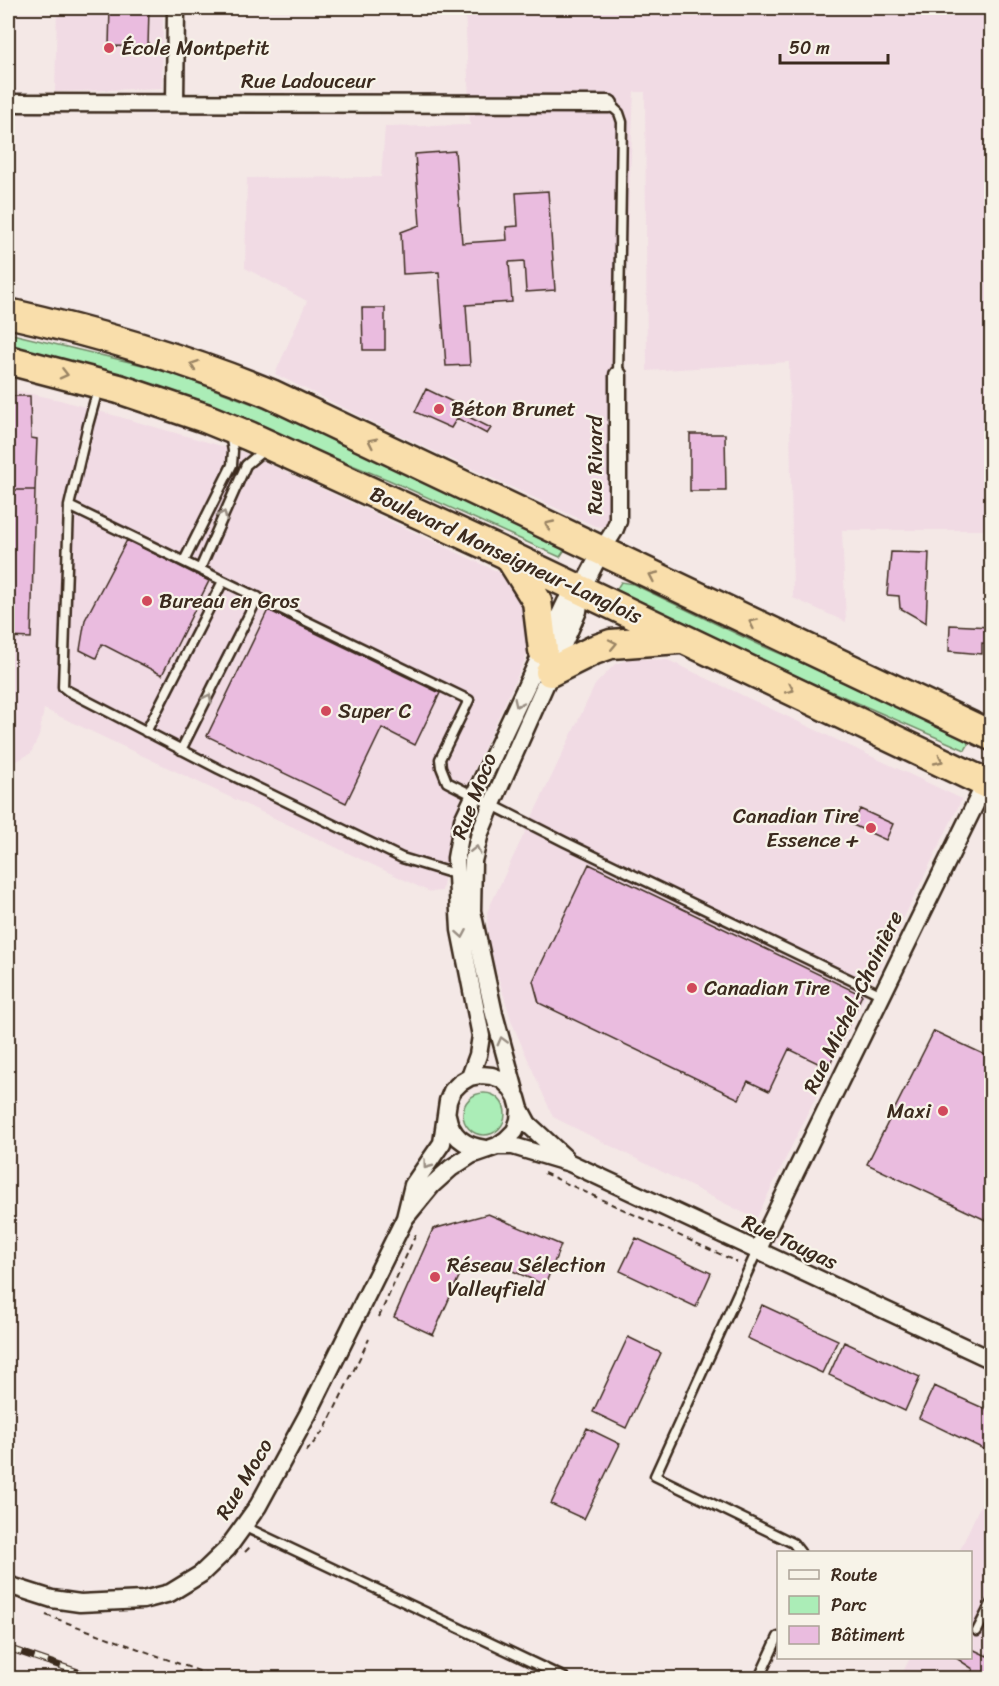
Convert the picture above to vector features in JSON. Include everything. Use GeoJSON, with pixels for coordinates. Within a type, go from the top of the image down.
{"type":"FeatureCollection","features":[{"type":"Feature","properties":{"kind":"highway","name":"Boulevard Monseigneur-Langlois"},"geometry":{"type":"LineString","coordinates":[[8,313],[152,351],[249,385],[992,736]]}},
{"type":"Feature","properties":{"kind":"highway","name":"Boulevard Monseigneur-Langlois"},"geometry":{"type":"LineString","coordinates":[[8,360],[100,383],[229,427],[989,780]]}},
{"type":"Feature","properties":{"kind":"highway"},"geometry":{"type":"LineString","coordinates":[[508,556],[537,601],[546,661],[611,644],[683,639]]}},
{"type":"Feature","properties":{"kind":"street"},"geometry":{"type":"LineString","coordinates":[[175,103],[176,8]]}},
{"type":"Feature","properties":{"kind":"street","name":"Rue Ladouceur"},"geometry":{"type":"LineString","coordinates":[[8,103],[609,104]]}},
{"type":"Feature","properties":{"kind":"street","name":"Rue Rivard"},"geometry":{"type":"LineString","coordinates":[[602,550],[614,531],[619,514],[618,375]]}},
{"type":"Feature","properties":{"kind":"street","name":"Rue Moco"},"geometry":{"type":"LineString","coordinates":[[8,1585],[52,1599],[80,1602],[143,1600],[170,1593],[201,1574],[227,1549],[258,1506],[432,1185],[451,1168],[507,1139],[514,1131],[519,1120],[519,1103],[495,1014],[459,840],[463,820],[473,795],[546,661],[578,611],[581,590],[602,550]]}},
{"type":"Feature","properties":{"kind":"street","name":"Rue Moco"},"geometry":{"type":"LineString","coordinates":[[411,1224],[413,1185],[442,1143],[447,1101],[452,1091],[470,1077],[478,1055],[481,1036],[460,930],[465,874],[473,861],[480,833],[546,661],[566,602],[581,590]]}},
{"type":"Feature","properties":{"kind":"street","name":"Rue Michel-Choinière"},"geometry":{"type":"LineString","coordinates":[[757,1251],[989,780]]}},
{"type":"Feature","properties":{"kind":"street"},"geometry":{"type":"LineString","coordinates":[[470,1077],[492,1076],[503,1080],[511,1088],[519,1103]]}},
{"type":"Feature","properties":{"kind":"street","name":"Rue Tougas"},"geometry":{"type":"LineString","coordinates":[[519,1103],[528,1124],[570,1163]]}},
{"type":"Feature","properties":{"kind":"street"},"geometry":{"type":"LineString","coordinates":[[446,1112],[448,1124],[454,1135],[463,1143],[474,1147],[491,1147]]}},
{"type":"Feature","properties":{"kind":"street","name":"Rue Tougas"},"geometry":{"type":"LineString","coordinates":[[491,1147],[513,1146],[570,1163],[992,1360]]}},
{"type":"Feature","properties":{"kind":"lane"},"geometry":{"type":"LineString","coordinates":[[609,104],[619,113],[622,122],[618,375]]}},
{"type":"Feature","properties":{"kind":"lane"},"geometry":{"type":"LineString","coordinates":[[100,383],[69,506],[63,687],[68,692],[181,750],[402,858],[465,874]]}},
{"type":"Feature","properties":{"kind":"lane"},"geometry":{"type":"LineString","coordinates":[[184,561],[232,465],[233,451],[229,427]]}},
{"type":"Feature","properties":{"kind":"lane"},"geometry":{"type":"LineString","coordinates":[[200,569],[246,465],[272,446]]}},
{"type":"Feature","properties":{"kind":"lane"},"geometry":{"type":"LineString","coordinates":[[69,506],[469,700],[440,759],[447,782],[882,995]]}},
{"type":"Feature","properties":{"kind":"lane"},"geometry":{"type":"LineString","coordinates":[[146,732],[224,581]]}},
{"type":"Feature","properties":{"kind":"lane"},"geometry":{"type":"LineString","coordinates":[[181,750],[258,597]]}},
{"type":"Feature","properties":{"kind":"lane"},"geometry":{"type":"LineString","coordinates":[[757,1251],[655,1476],[793,1543],[799,1551]]}},
{"type":"Feature","properties":{"kind":"lane"},"geometry":{"type":"LineString","coordinates":[[243,1526],[565,1678]]}},
{"type":"Feature","properties":{"kind":"lane"},"geometry":{"type":"LineString","coordinates":[[977,1631],[992,1602]]}},
{"type":"Feature","properties":{"kind":"lane"},"geometry":{"type":"LineString","coordinates":[[759,1678],[777,1639]]}},
{"type":"Feature","properties":{"kind":"path"},"geometry":{"type":"LineString","coordinates":[[542,1172],[737,1262]]}},
{"type":"Feature","properties":{"kind":"path"},"geometry":{"type":"LineString","coordinates":[[379,1317],[411,1224]]}},
{"type":"Feature","properties":{"kind":"path"},"geometry":{"type":"LineString","coordinates":[[301,1458],[325,1429],[369,1339]]}},
{"type":"Feature","properties":{"kind":"path"},"geometry":{"type":"LineString","coordinates":[[45,1614],[218,1678]]}},
{"type":"Feature","properties":{"kind":"shaded area","name":"École Montpetit"},"geometry":{"type":"Polygon","coordinates":[[[57,8],[163,8],[162,88],[55,92],[57,8]]]}},
{"type":"Feature","properties":{"kind":"shaded area","name":"Béton Brunet"},"geometry":{"type":"Polygon","coordinates":[[[465,8],[991,8],[991,530],[842,530],[846,622],[793,598],[789,362],[647,371],[645,92],[634,92],[614,510],[609,524],[603,527],[595,526],[399,435],[275,374],[307,301],[245,268],[247,178],[381,177],[385,127],[470,125],[465,8]]]}},
{"type":"Feature","properties":{"kind":"shaded area"},"geometry":{"type":"Polygon","coordinates":[[[8,389],[60,400],[246,453],[524,584],[532,626],[528,653],[457,807],[442,891],[430,892],[44,709],[39,736],[31,753],[17,761],[8,761],[8,389]]]}},
{"type":"Feature","properties":{"kind":"shaded area"},"geometry":{"type":"Polygon","coordinates":[[[632,658],[668,660],[962,799],[756,1219],[553,1117],[512,1023],[488,943],[487,912],[595,685],[615,664],[632,658]]]}},
{"type":"Feature","properties":{"kind":"shaded area"},"geometry":{"type":"Polygon","coordinates":[[[991,1482],[991,1678],[900,1678],[910,1659],[972,1659],[972,1551],[959,1551],[991,1482]]]}},
{"type":"Feature","properties":{"kind":"green space"},"geometry":{"type":"Polygon","coordinates":[[[8,333],[163,370],[305,424],[558,542],[564,551],[560,557],[389,480],[199,403],[8,349],[8,333]]]}},
{"type":"Feature","properties":{"kind":"green space"},"geometry":{"type":"Polygon","coordinates":[[[621,582],[633,584],[760,645],[891,701],[967,739],[968,745],[965,750],[744,653],[623,595],[616,590],[621,582]]]}},
{"type":"Feature","properties":{"kind":"green space"},"geometry":{"type":"Polygon","coordinates":[[[484,1093],[499,1099],[505,1114],[499,1129],[484,1135],[469,1129],[463,1114],[469,1099],[484,1093]]]}},
{"type":"Feature","properties":{"kind":"building"},"geometry":{"type":"Polygon","coordinates":[[[110,8],[149,8],[148,47],[109,46],[110,8]]]}},
{"type":"Feature","properties":{"kind":"building"},"geometry":{"type":"Polygon","coordinates":[[[455,151],[462,243],[507,240],[506,227],[518,226],[516,193],[548,191],[555,290],[526,292],[524,261],[509,262],[512,302],[466,305],[470,365],[446,366],[439,272],[403,274],[401,232],[420,225],[415,154],[455,151]]]}},
{"type":"Feature","properties":{"kind":"building"},"geometry":{"type":"Polygon","coordinates":[[[8,206],[12,206],[15,232],[8,232],[8,206]]]}},
{"type":"Feature","properties":{"kind":"building"},"geometry":{"type":"Polygon","coordinates":[[[362,308],[385,308],[385,350],[363,350],[362,308]]]}},
{"type":"Feature","properties":{"kind":"building","name":"Béton Brunet"},"geometry":{"type":"Polygon","coordinates":[[[426,389],[461,406],[459,412],[491,428],[487,434],[457,418],[451,428],[415,412],[426,389]]]}},
{"type":"Feature","properties":{"kind":"building"},"geometry":{"type":"Polygon","coordinates":[[[8,396],[30,396],[31,438],[37,439],[35,490],[8,490],[8,396]]]}},
{"type":"Feature","properties":{"kind":"building"},"geometry":{"type":"Polygon","coordinates":[[[690,434],[725,434],[726,491],[690,491],[690,434]]]}},
{"type":"Feature","properties":{"kind":"building"},"geometry":{"type":"Polygon","coordinates":[[[8,490],[35,490],[31,638],[8,637],[8,490]]]}},
{"type":"Feature","properties":{"kind":"building","name":"Bureau en Gros"},"geometry":{"type":"Polygon","coordinates":[[[127,540],[209,581],[162,675],[102,644],[96,658],[80,650],[85,620],[127,540]]]}},
{"type":"Feature","properties":{"kind":"building"},"geometry":{"type":"Polygon","coordinates":[[[891,552],[929,553],[926,623],[900,608],[899,596],[887,595],[891,552]]]}},
{"type":"Feature","properties":{"kind":"building","name":"Super C"},"geometry":{"type":"Polygon","coordinates":[[[268,610],[440,693],[415,745],[382,728],[346,803],[207,736],[268,610]]]}},
{"type":"Feature","properties":{"kind":"building"},"geometry":{"type":"Polygon","coordinates":[[[950,625],[991,627],[991,644],[982,643],[982,654],[949,651],[950,625]]]}},
{"type":"Feature","properties":{"kind":"building"},"geometry":{"type":"Polygon","coordinates":[[[860,809],[893,824],[886,840],[853,825],[860,809]]]}},
{"type":"Feature","properties":{"kind":"building","name":"Canadian Tire"},"geometry":{"type":"Polygon","coordinates":[[[589,864],[862,995],[828,1068],[789,1049],[769,1091],[748,1081],[739,1099],[539,1003],[533,981],[589,864]]]}},
{"type":"Feature","properties":{"kind":"building","name":"Maxi"},"geometry":{"type":"Polygon","coordinates":[[[934,1031],[992,1058],[992,1223],[867,1164],[934,1031]]]}},
{"type":"Feature","properties":{"kind":"building","name":"Réseau Sélection Valleyfield"},"geometry":{"type":"Polygon","coordinates":[[[488,1214],[561,1245],[545,1285],[492,1262],[462,1270],[433,1335],[394,1317],[433,1229],[488,1214]]]}},
{"type":"Feature","properties":{"kind":"building"},"geometry":{"type":"Polygon","coordinates":[[[636,1238],[711,1273],[696,1307],[620,1271],[636,1238]]]}},
{"type":"Feature","properties":{"kind":"building"},"geometry":{"type":"Polygon","coordinates":[[[762,1305],[838,1340],[822,1373],[747,1338],[762,1305]]]}},
{"type":"Feature","properties":{"kind":"building"},"geometry":{"type":"Polygon","coordinates":[[[628,1337],[661,1353],[626,1428],[593,1412],[628,1337]]]}},
{"type":"Feature","properties":{"kind":"building"},"geometry":{"type":"Polygon","coordinates":[[[844,1342],[920,1377],[905,1411],[829,1375],[844,1342]]]}},
{"type":"Feature","properties":{"kind":"building"},"geometry":{"type":"Polygon","coordinates":[[[934,1386],[992,1412],[992,1453],[919,1418],[934,1386]]]}},
{"type":"Feature","properties":{"kind":"building"},"geometry":{"type":"Polygon","coordinates":[[[587,1428],[620,1444],[584,1519],[551,1504],[587,1428]]]}},
{"type":"Feature","properties":{"kind":"building"},"geometry":{"type":"Polygon","coordinates":[[[992,1645],[992,1678],[968,1678],[973,1669],[958,1659],[972,1659],[972,1649],[987,1656],[992,1645]]]}},
{"type":"Feature","properties":{"kind":"railway"},"geometry":{"type":"LineString","coordinates":[[8,1648],[96,1678]]}},
{"type":"Feature","properties":{"kind":"place","name":"École Montpetit"},"geometry":{"type":"Point","coordinates":[109,48]}},
{"type":"Feature","properties":{"kind":"place","name":"Béton Brunet"},"geometry":{"type":"Point","coordinates":[439,409]}},
{"type":"Feature","properties":{"kind":"place","name":"Bureau en Gros"},"geometry":{"type":"Point","coordinates":[147,601]}},
{"type":"Feature","properties":{"kind":"place","name":"Super C"},"geometry":{"type":"Point","coordinates":[326,711]}},
{"type":"Feature","properties":{"kind":"place","name":"Canadian Tire Essence +"},"geometry":{"type":"Point","coordinates":[871,828]}},
{"type":"Feature","properties":{"kind":"place","name":"Canadian Tire"},"geometry":{"type":"Point","coordinates":[692,988]}},
{"type":"Feature","properties":{"kind":"place","name":"Maxi"},"geometry":{"type":"Point","coordinates":[943,1111]}},
{"type":"Feature","properties":{"kind":"place","name":"Réseau Sélection Valleyfield"},"geometry":{"type":"Point","coordinates":[435,1277]}}]}
